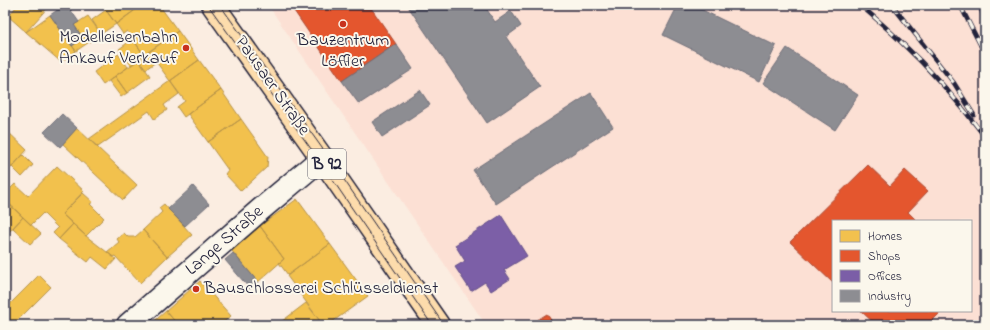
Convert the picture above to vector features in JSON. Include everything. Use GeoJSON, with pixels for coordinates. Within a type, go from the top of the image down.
{"type":"FeatureCollection","features":[{"type":"Feature","properties":{"kind":"main road","name":"Pausaer Straße"},"geometry":{"type":"LineString","coordinates":[[213,5],[438,325]]}},
{"type":"Feature","properties":{"kind":"street","name":"Lange Straße"},"geometry":{"type":"LineString","coordinates":[[128,325],[322,158]]}},
{"type":"Feature","properties":{"kind":"shaded area"},"geometry":{"type":"Polygon","coordinates":[[[268,5],[985,5],[985,325],[486,325],[268,5]]]}},
{"type":"Feature","properties":{"kind":"building: Homes"},"geometry":{"type":"Polygon","coordinates":[[[18,5],[50,5],[26,32],[8,16],[18,5]]]}},
{"type":"Feature","properties":{"kind":"building: Homes"},"geometry":{"type":"Polygon","coordinates":[[[102,5],[142,5],[116,24],[102,5]]]}},
{"type":"Feature","properties":{"kind":"building: Homes"},"geometry":{"type":"Polygon","coordinates":[[[142,5],[159,5],[178,31],[144,55],[127,31],[123,34],[116,24],[142,5]]]}},
{"type":"Feature","properties":{"kind":"building: Homes"},"geometry":{"type":"Polygon","coordinates":[[[106,10],[116,24],[101,34],[92,20],[106,10]]]}},
{"type":"Feature","properties":{"kind":"building: Homes"},"geometry":{"type":"Polygon","coordinates":[[[50,15],[76,51],[61,62],[26,32],[50,15]]]}},
{"type":"Feature","properties":{"kind":"building: Homes"},"geometry":{"type":"Polygon","coordinates":[[[88,16],[101,34],[76,51],[72,46],[83,38],[74,25],[88,16]]]}},
{"type":"Feature","properties":{"kind":"building: Homes"},"geometry":{"type":"Polygon","coordinates":[[[178,31],[199,60],[170,81],[149,52],[178,31]]]}},
{"type":"Feature","properties":{"kind":"building: Homes"},"geometry":{"type":"Polygon","coordinates":[[[133,39],[144,55],[131,65],[119,49],[133,39]]]}},
{"type":"Feature","properties":{"kind":"building: Homes"},"geometry":{"type":"Polygon","coordinates":[[[149,52],[156,62],[146,69],[139,60],[149,52]]]}},
{"type":"Feature","properties":{"kind":"building: Homes"},"geometry":{"type":"Polygon","coordinates":[[[118,54],[128,67],[103,85],[94,72],[118,54]]]}},
{"type":"Feature","properties":{"kind":"building: Homes"},"geometry":{"type":"Polygon","coordinates":[[[139,60],[150,76],[127,93],[115,76],[139,60]]]}},
{"type":"Feature","properties":{"kind":"building: Homes"},"geometry":{"type":"Polygon","coordinates":[[[199,60],[221,90],[184,117],[177,107],[185,101],[170,81],[199,60]]]}},
{"type":"Feature","properties":{"kind":"building: Homes"},"geometry":{"type":"Polygon","coordinates":[[[115,76],[127,93],[121,97],[109,81],[115,76]]]}},
{"type":"Feature","properties":{"kind":"building: Homes"},"geometry":{"type":"Polygon","coordinates":[[[170,81],[179,94],[164,105],[167,110],[154,119],[149,111],[98,147],[89,139],[170,81]]]}},
{"type":"Feature","properties":{"kind":"building: Homes"},"geometry":{"type":"Polygon","coordinates":[[[221,90],[241,119],[208,142],[188,114],[221,90]]]}},
{"type":"Feature","properties":{"kind":"building: Homes"},"geometry":{"type":"Polygon","coordinates":[[[241,119],[268,157],[267,167],[241,191],[225,174],[228,170],[208,142],[241,119]]]}},
{"type":"Feature","properties":{"kind":"building: Homes"},"geometry":{"type":"Polygon","coordinates":[[[77,128],[137,185],[123,200],[63,144],[77,128]]]}},
{"type":"Feature","properties":{"kind":"building: Homes"},"geometry":{"type":"Polygon","coordinates":[[[5,129],[27,150],[10,169],[5,164],[5,129]]]}},
{"type":"Feature","properties":{"kind":"building: Homes"},"geometry":{"type":"Polygon","coordinates":[[[23,155],[33,165],[22,177],[12,167],[23,155]]]}},
{"type":"Feature","properties":{"kind":"building: Homes"},"geometry":{"type":"Polygon","coordinates":[[[57,166],[84,191],[62,214],[73,224],[59,239],[53,233],[58,228],[43,213],[31,225],[5,200],[5,194],[15,184],[28,196],[57,166]]]}},
{"type":"Feature","properties":{"kind":"building: Homes"},"geometry":{"type":"Polygon","coordinates":[[[83,193],[93,202],[90,204],[104,218],[86,236],[62,214],[83,193]]]}},
{"type":"Feature","properties":{"kind":"building: Homes"},"geometry":{"type":"Polygon","coordinates":[[[297,199],[330,244],[288,275],[279,263],[284,259],[260,226],[297,199]]]}},
{"type":"Feature","properties":{"kind":"building: Homes"},"geometry":{"type":"Polygon","coordinates":[[[5,200],[23,217],[5,236],[5,200]]]}},
{"type":"Feature","properties":{"kind":"building: Homes"},"geometry":{"type":"Polygon","coordinates":[[[164,204],[192,235],[167,257],[143,230],[162,212],[159,208],[164,204]]]}},
{"type":"Feature","properties":{"kind":"building: Homes"},"geometry":{"type":"Polygon","coordinates":[[[23,217],[41,234],[30,244],[13,228],[23,217]]]}},
{"type":"Feature","properties":{"kind":"building: Homes"},"geometry":{"type":"Polygon","coordinates":[[[73,224],[116,259],[107,269],[92,257],[88,262],[59,239],[73,224]]]}},
{"type":"Feature","properties":{"kind":"building: Homes"},"geometry":{"type":"Polygon","coordinates":[[[260,226],[284,259],[258,282],[232,251],[260,226]]]}},
{"type":"Feature","properties":{"kind":"building: Homes"},"geometry":{"type":"Polygon","coordinates":[[[143,230],[167,257],[140,283],[115,256],[113,257],[107,252],[119,242],[117,239],[124,233],[128,237],[135,237],[143,230]]]}},
{"type":"Feature","properties":{"kind":"building: Homes"},"geometry":{"type":"Polygon","coordinates":[[[330,244],[368,296],[328,325],[323,325],[287,276],[330,244]]]}},
{"type":"Feature","properties":{"kind":"building: Homes"},"geometry":{"type":"Polygon","coordinates":[[[39,275],[51,287],[13,325],[6,325],[5,309],[39,275]]]}},
{"type":"Feature","properties":{"kind":"building: Homes"},"geometry":{"type":"Polygon","coordinates":[[[200,281],[231,316],[220,325],[178,325],[166,311],[200,281]]]}},
{"type":"Feature","properties":{"kind":"building: Homes"},"geometry":{"type":"Polygon","coordinates":[[[306,303],[323,325],[277,325],[306,303]]]}},
{"type":"Feature","properties":{"kind":"building: Homes"},"geometry":{"type":"Polygon","coordinates":[[[166,311],[178,325],[150,325],[166,311]]]}},
{"type":"Feature","properties":{"kind":"building: Shops","name":"Bauzentrum Löffler"},"geometry":{"type":"Polygon","coordinates":[[[290,5],[369,5],[396,44],[342,81],[290,5]]]}},
{"type":"Feature","properties":{"kind":"building: Shops"},"geometry":{"type":"Polygon","coordinates":[[[868,165],[890,186],[905,170],[928,191],[908,212],[916,220],[832,220],[832,282],[790,242],[868,165]]]}},
{"type":"Feature","properties":{"kind":"building: Shops"},"geometry":{"type":"Polygon","coordinates":[[[862,312],[941,312],[928,325],[876,325],[862,312]]]}},
{"type":"Feature","properties":{"kind":"building: Shops"},"geometry":{"type":"Polygon","coordinates":[[[547,314],[554,325],[529,325],[547,314]]]}},
{"type":"Feature","properties":{"kind":"building: Offices"},"geometry":{"type":"Polygon","coordinates":[[[501,215],[527,256],[504,270],[510,279],[491,291],[485,282],[471,291],[455,267],[465,261],[455,245],[501,215]]]}},
{"type":"Feature","properties":{"kind":"building: Industry"},"geometry":{"type":"Polygon","coordinates":[[[67,5],[79,22],[74,25],[83,38],[72,46],[50,15],[67,5]]]}},
{"type":"Feature","properties":{"kind":"building: Industry"},"geometry":{"type":"Polygon","coordinates":[[[407,5],[484,5],[495,22],[511,11],[521,26],[506,37],[540,87],[487,123],[407,5]]]}},
{"type":"Feature","properties":{"kind":"building: Industry"},"geometry":{"type":"Polygon","coordinates":[[[678,5],[692,5],[776,46],[759,82],[663,35],[678,5]]]}},
{"type":"Feature","properties":{"kind":"building: Industry"},"geometry":{"type":"Polygon","coordinates":[[[396,44],[413,69],[359,104],[342,81],[396,44]]]}},
{"type":"Feature","properties":{"kind":"building: Industry"},"geometry":{"type":"Polygon","coordinates":[[[787,48],[858,95],[835,130],[763,83],[787,48]]]}},
{"type":"Feature","properties":{"kind":"building: Industry"},"geometry":{"type":"Polygon","coordinates":[[[420,90],[430,105],[382,137],[372,122],[420,90]]]}},
{"type":"Feature","properties":{"kind":"building: Industry"},"geometry":{"type":"Polygon","coordinates":[[[591,93],[613,127],[496,204],[473,170],[591,93]]]}},
{"type":"Feature","properties":{"kind":"building: Industry"},"geometry":{"type":"Polygon","coordinates":[[[62,114],[77,128],[60,147],[44,132],[62,114]]]}},
{"type":"Feature","properties":{"kind":"building: Industry"},"geometry":{"type":"Polygon","coordinates":[[[193,186],[209,204],[185,226],[168,209],[193,186]]]}},
{"type":"Feature","properties":{"kind":"building: Industry"},"geometry":{"type":"Polygon","coordinates":[[[233,253],[258,282],[250,289],[225,260],[233,253]]]}},
{"type":"Feature","properties":{"kind":"tram line"},"geometry":{"type":"LineString","coordinates":[[208,5],[319,160],[432,325]]}},
{"type":"Feature","properties":{"kind":"tram line"},"geometry":{"type":"LineString","coordinates":[[220,5],[327,155],[444,325]]}},
{"type":"Feature","properties":{"kind":"railway"},"geometry":{"type":"LineString","coordinates":[[860,5],[911,51],[955,99],[985,137]]}},
{"type":"Feature","properties":{"kind":"railway"},"geometry":{"type":"LineString","coordinates":[[892,5],[954,83],[974,115]]}},
{"type":"Feature","properties":{"kind":"railway"},"geometry":{"type":"LineString","coordinates":[[960,5],[985,54]]}},
{"type":"Feature","properties":{"kind":"railway"},"geometry":{"type":"LineString","coordinates":[[979,5],[985,18]]}},
{"type":"Feature","properties":{"kind":"place","name":"Bauzentrum Löffler"},"geometry":{"type":"Point","coordinates":[343,24]}},
{"type":"Feature","properties":{"kind":"place","name":"Modelleisenbahn Ankauf Verkauf"},"geometry":{"type":"Point","coordinates":[186,48]}},
{"type":"Feature","properties":{"kind":"place","name":"Bauschlosserei Schlüsseldienst"},"geometry":{"type":"Point","coordinates":[196,289]}}]}
